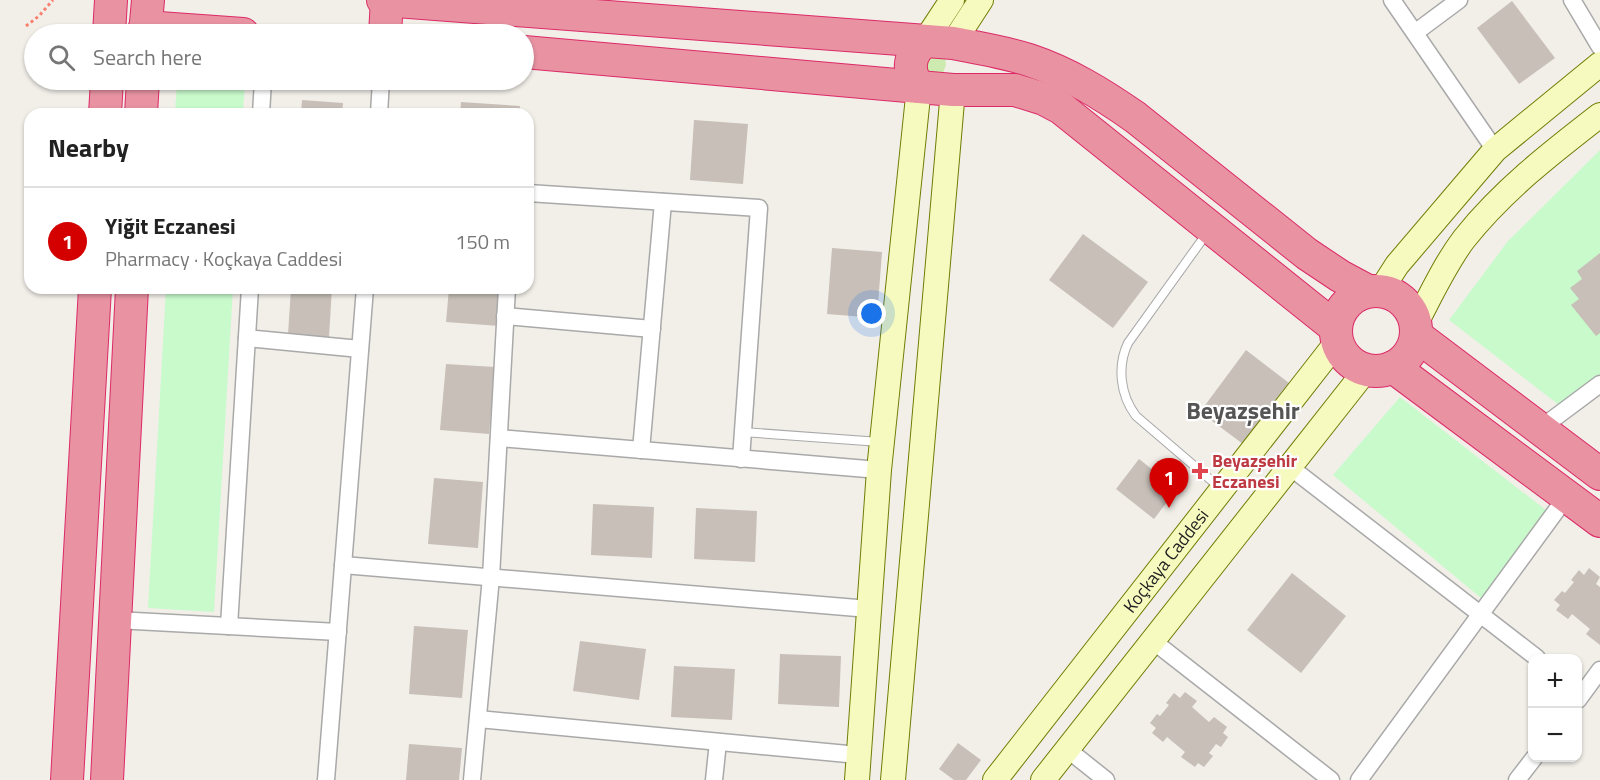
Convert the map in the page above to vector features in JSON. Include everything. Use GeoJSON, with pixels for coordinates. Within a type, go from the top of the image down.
{"type":"FeatureCollection","features":[{"type":"Feature","properties":{"kind":"highway"},"geometry":{"type":"LineString","coordinates":[[110,24],[111,0]]}},
{"type":"Feature","properties":{"kind":"highway"},"geometry":{"type":"LineString","coordinates":[[385,24],[385,0],[500,22],[939,42],[1031,61],[1091,88],[1135,117],[1307,254],[1340,276],[1374,291],[1393,294],[1404,301],[1412,311],[1416,329],[1413,348],[1405,359],[1380,369]]}},
{"type":"Feature","properties":{"kind":"highway"},"geometry":{"type":"LineString","coordinates":[[146,20],[174,24]]}},
{"type":"Feature","properties":{"kind":"highway"},"geometry":{"type":"LineString","coordinates":[[919,87],[914,80],[910,62],[918,46],[939,42],[962,58],[962,67],[954,90]]}},
{"type":"Feature","properties":{"kind":"highway"},"geometry":{"type":"LineString","coordinates":[[534,53],[954,90],[1015,90],[1044,99],[1061,108],[1211,228],[1336,335]]}},
{"type":"Feature","properties":{"kind":"highway"},"geometry":{"type":"LineString","coordinates":[[105,108],[106,90]]}},
{"type":"Feature","properties":{"kind":"highway"},"geometry":{"type":"LineString","coordinates":[[141,108],[142,90]]}},
{"type":"Feature","properties":{"kind":"highway"},"geometry":{"type":"LineString","coordinates":[[1374,291],[1356,296],[1346,304],[1339,315],[1336,335],[1343,354],[1353,364],[1380,369],[1567,496],[1600,521]]}},
{"type":"Feature","properties":{"kind":"highway"},"geometry":{"type":"LineString","coordinates":[[68,780],[95,294]]}},
{"type":"Feature","properties":{"kind":"highway"},"geometry":{"type":"LineString","coordinates":[[107,780],[132,294]]}},
{"type":"Feature","properties":{"kind":"highway"},"geometry":{"type":"LineString","coordinates":[[1416,329],[1600,474]]}},
{"type":"Feature","properties":{"kind":"main road"},"geometry":{"type":"LineString","coordinates":[[939,42],[952,0]]}},
{"type":"Feature","properties":{"kind":"main road"},"geometry":{"type":"LineString","coordinates":[[939,42],[981,0]]}},
{"type":"Feature","properties":{"kind":"main road"},"geometry":{"type":"LineString","coordinates":[[1374,291],[1495,150],[1600,64]]}},
{"type":"Feature","properties":{"kind":"main road"},"geometry":{"type":"LineString","coordinates":[[856,780],[879,470],[919,87]]}},
{"type":"Feature","properties":{"kind":"main road"},"geometry":{"type":"LineString","coordinates":[[893,780],[954,90]]}},
{"type":"Feature","properties":{"kind":"main road"},"geometry":{"type":"LineString","coordinates":[[1416,329],[1444,270],[1464,240],[1517,182],[1600,116]]}},
{"type":"Feature","properties":{"kind":"main road"},"geometry":{"type":"LineString","coordinates":[[1495,150],[1517,182]]}},
{"type":"Feature","properties":{"kind":"main road","name":"Koçkaya Caddesi"},"geometry":{"type":"LineString","coordinates":[[995,780],[1222,490],[1336,335]]}},
{"type":"Feature","properties":{"kind":"main road"},"geometry":{"type":"LineString","coordinates":[[1043,780],[1290,467],[1380,369]]}},
{"type":"Feature","properties":{"kind":"street"},"geometry":{"type":"LineString","coordinates":[[1392,0],[1495,150]]}},
{"type":"Feature","properties":{"kind":"street"},"geometry":{"type":"LineString","coordinates":[[1416,32],[1459,0]]}},
{"type":"Feature","properties":{"kind":"street"},"geometry":{"type":"LineString","coordinates":[[1572,0],[1600,47]]}},
{"type":"Feature","properties":{"kind":"street"},"geometry":{"type":"LineString","coordinates":[[261,108],[262,90]]}},
{"type":"Feature","properties":{"kind":"street"},"geometry":{"type":"LineString","coordinates":[[379,108],[380,90]]}},
{"type":"Feature","properties":{"kind":"street"},"geometry":{"type":"LineString","coordinates":[[534,193],[759,208],[741,459]]}},
{"type":"Feature","properties":{"kind":"street"},"geometry":{"type":"LineString","coordinates":[[641,450],[663,202]]}},
{"type":"Feature","properties":{"kind":"street"},"geometry":{"type":"LineString","coordinates":[[229,626],[250,294]]}},
{"type":"Feature","properties":{"kind":"street"},"geometry":{"type":"LineString","coordinates":[[326,780],[365,294]]}},
{"type":"Feature","properties":{"kind":"street"},"geometry":{"type":"LineString","coordinates":[[472,780],[491,577],[507,294]]}},
{"type":"Feature","properties":{"kind":"street"},"geometry":{"type":"LineString","coordinates":[[506,316],[652,329]]}},
{"type":"Feature","properties":{"kind":"street"},"geometry":{"type":"LineString","coordinates":[[247,339],[360,349]]}},
{"type":"Feature","properties":{"kind":"street"},"geometry":{"type":"LineString","coordinates":[[1541,428],[1600,384]]}},
{"type":"Feature","properties":{"kind":"street"},"geometry":{"type":"LineString","coordinates":[[498,438],[879,470]]}},
{"type":"Feature","properties":{"kind":"street"},"geometry":{"type":"LineString","coordinates":[[1290,467],[1532,654]]}},
{"type":"Feature","properties":{"kind":"street"},"geometry":{"type":"LineString","coordinates":[[1359,780],[1567,496]]}},
{"type":"Feature","properties":{"kind":"street"},"geometry":{"type":"LineString","coordinates":[[343,565],[869,609]]}},
{"type":"Feature","properties":{"kind":"street"},"geometry":{"type":"LineString","coordinates":[[116,620],[338,632]]}},
{"type":"Feature","properties":{"kind":"street"},"geometry":{"type":"LineString","coordinates":[[1153,641],[1332,780]]}},
{"type":"Feature","properties":{"kind":"street"},"geometry":{"type":"LineString","coordinates":[[1582,691],[1600,670]]}},
{"type":"Feature","properties":{"kind":"street"},"geometry":{"type":"LineString","coordinates":[[478,719],[858,755]]}},
{"type":"Feature","properties":{"kind":"street"},"geometry":{"type":"LineString","coordinates":[[714,780],[718,742]]}},
{"type":"Feature","properties":{"kind":"street"},"geometry":{"type":"LineString","coordinates":[[1067,749],[1106,780]]}},
{"type":"Feature","properties":{"kind":"street"},"geometry":{"type":"LineString","coordinates":[[1517,780],[1531,762]]}},
{"type":"Feature","properties":{"kind":"lane"},"geometry":{"type":"LineString","coordinates":[[1211,228],[1128,343],[1120,372],[1129,405],[1136,416],[1222,490]]}},
{"type":"Feature","properties":{"kind":"lane"},"geometry":{"type":"LineString","coordinates":[[743,432],[883,442]]}},
{"type":"Feature","properties":{"kind":"path"},"geometry":{"type":"LineString","coordinates":[[29,24],[53,0]]}},
{"type":"Feature","properties":{"kind":"green space"},"geometry":{"type":"Polygon","coordinates":[[[924,55],[945,57],[946,65],[943,73],[932,77],[920,62],[924,55]]]}},
{"type":"Feature","properties":{"kind":"green space"},"geometry":{"type":"Polygon","coordinates":[[[176,90],[244,90],[243,108],[175,108],[176,90]]]}},
{"type":"Feature","properties":{"kind":"green space"},"geometry":{"type":"Polygon","coordinates":[[[1600,150],[1600,394],[1572,415],[1449,320],[1508,241],[1600,150]]]}},
{"type":"Feature","properties":{"kind":"green space"},"geometry":{"type":"Polygon","coordinates":[[[166,294],[233,294],[214,612],[148,608],[166,294]]]}},
{"type":"Feature","properties":{"kind":"green space"},"geometry":{"type":"Polygon","coordinates":[[[1400,397],[1560,521],[1493,608],[1333,475],[1400,397]]]}},
{"type":"Feature","properties":{"kind":"building"},"geometry":{"type":"Polygon","coordinates":[[[1512,1],[1555,58],[1519,84],[1477,28],[1512,1]]]}},
{"type":"Feature","properties":{"kind":"building"},"geometry":{"type":"Polygon","coordinates":[[[302,100],[343,103],[343,108],[301,108],[302,100]]]}},
{"type":"Feature","properties":{"kind":"building"},"geometry":{"type":"Polygon","coordinates":[[[461,102],[520,106],[520,108],[460,108],[461,102]]]}},
{"type":"Feature","properties":{"kind":"building"},"geometry":{"type":"Polygon","coordinates":[[[694,120],[748,124],[743,184],[690,180],[694,120]]]}},
{"type":"Feature","properties":{"kind":"building"},"geometry":{"type":"Polygon","coordinates":[[[1083,234],[1148,282],[1113,328],[1049,280],[1083,234]]]}},
{"type":"Feature","properties":{"kind":"building"},"geometry":{"type":"Polygon","coordinates":[[[832,248],[882,252],[877,318],[827,314],[832,248]]]}},
{"type":"Feature","properties":{"kind":"building"},"geometry":{"type":"Polygon","coordinates":[[[1600,253],[1600,333],[1596,336],[1571,305],[1579,299],[1570,288],[1582,279],[1577,271],[1600,253]]]}},
{"type":"Feature","properties":{"kind":"building"},"geometry":{"type":"Polygon","coordinates":[[[291,294],[332,294],[329,337],[288,335],[291,294]]]}},
{"type":"Feature","properties":{"kind":"building"},"geometry":{"type":"Polygon","coordinates":[[[448,294],[501,294],[499,326],[446,322],[448,294]]]}},
{"type":"Feature","properties":{"kind":"building"},"geometry":{"type":"Polygon","coordinates":[[[1246,350],[1293,386],[1247,447],[1200,412],[1246,350]]]}},
{"type":"Feature","properties":{"kind":"building"},"geometry":{"type":"Polygon","coordinates":[[[446,364],[495,367],[489,434],[440,430],[446,364]]]}},
{"type":"Feature","properties":{"kind":"building"},"geometry":{"type":"Polygon","coordinates":[[[1139,459],[1177,489],[1154,519],[1116,489],[1139,459]]]}},
{"type":"Feature","properties":{"kind":"building"},"geometry":{"type":"Polygon","coordinates":[[[434,478],[483,482],[478,548],[428,544],[434,478]]]}},
{"type":"Feature","properties":{"kind":"building"},"geometry":{"type":"Polygon","coordinates":[[[593,504],[654,507],[652,558],[591,555],[593,504]]]}},
{"type":"Feature","properties":{"kind":"building"},"geometry":{"type":"Polygon","coordinates":[[[696,508],[757,511],[755,562],[694,559],[696,508]]]}},
{"type":"Feature","properties":{"kind":"building"},"geometry":{"type":"Polygon","coordinates":[[[1589,568],[1600,577],[1596,584],[1600,587],[1600,645],[1586,634],[1590,629],[1572,614],[1568,619],[1556,610],[1560,605],[1554,600],[1562,591],[1565,593],[1574,582],[1571,580],[1579,570],[1584,575],[1589,568]]]}},
{"type":"Feature","properties":{"kind":"building"},"geometry":{"type":"Polygon","coordinates":[[[1292,573],[1346,616],[1301,673],[1247,630],[1292,573]]]}},
{"type":"Feature","properties":{"kind":"building"},"geometry":{"type":"Polygon","coordinates":[[[414,626],[468,630],[462,698],[409,694],[414,626]]]}},
{"type":"Feature","properties":{"kind":"building"},"geometry":{"type":"Polygon","coordinates":[[[580,641],[646,649],[639,700],[573,691],[580,641]]]}},
{"type":"Feature","properties":{"kind":"building"},"geometry":{"type":"Polygon","coordinates":[[[780,654],[841,656],[839,707],[778,704],[780,654]]]}},
{"type":"Feature","properties":{"kind":"building"},"geometry":{"type":"Polygon","coordinates":[[[674,666],[735,669],[732,720],[671,717],[674,666]]]}},
{"type":"Feature","properties":{"kind":"building"},"geometry":{"type":"Polygon","coordinates":[[[1185,692],[1197,701],[1192,707],[1209,722],[1214,717],[1227,727],[1223,733],[1228,737],[1221,747],[1216,744],[1209,753],[1213,756],[1204,767],[1198,763],[1195,767],[1181,757],[1185,752],[1167,737],[1163,742],[1152,733],[1156,728],[1150,723],[1157,714],[1160,716],[1169,705],[1166,703],[1174,693],[1180,698],[1185,692]]]}},
{"type":"Feature","properties":{"kind":"building"},"geometry":{"type":"Polygon","coordinates":[[[958,743],[981,760],[966,780],[954,780],[939,769],[958,743]]]}},
{"type":"Feature","properties":{"kind":"building"},"geometry":{"type":"Polygon","coordinates":[[[409,744],[462,748],[459,780],[406,780],[409,744]]]}},
{"type":"Feature","properties":{"kind":"place","name":"Beyazşehir Eczanesi"},"geometry":{"type":"Point","coordinates":[1200,471]}},
{"type":"Feature","properties":{"kind":"place","name":"Yiğit Eczanesi"},"geometry":{"type":"Point","coordinates":[1169,508]}},
{"type":"Feature","properties":{"kind":"district","name":"Beyazşehir"},"geometry":{"type":"Point","coordinates":[1243,411]}}]}
